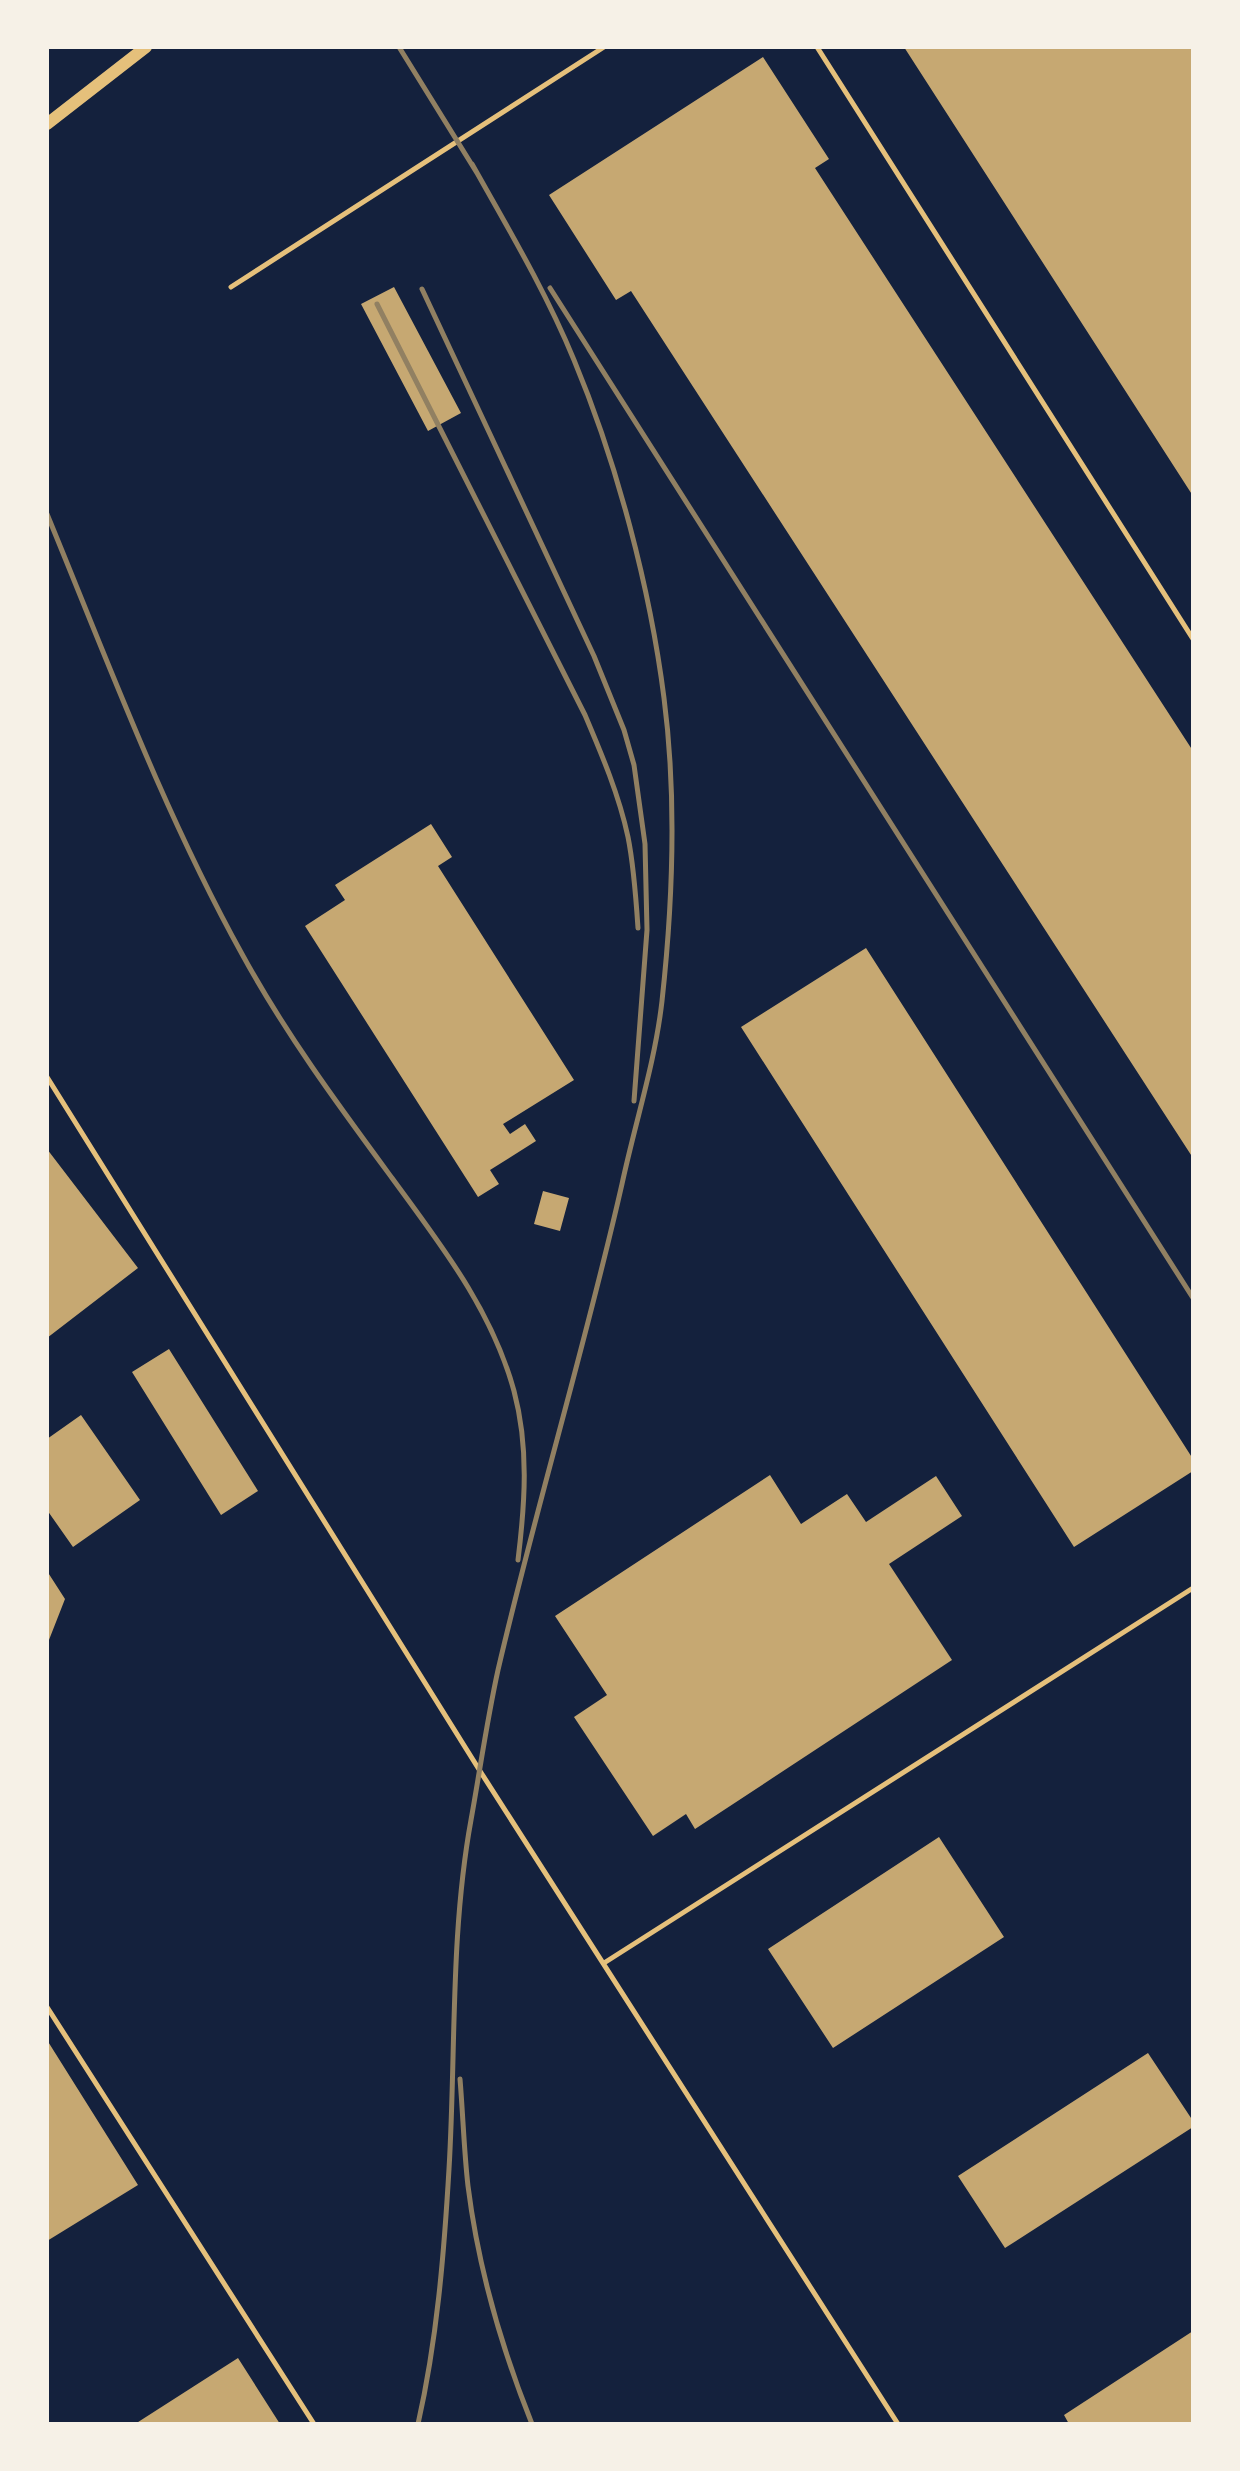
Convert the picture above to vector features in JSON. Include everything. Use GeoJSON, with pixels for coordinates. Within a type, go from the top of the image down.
{"type":"FeatureCollection","features":[{"type":"Feature","properties":{"kind":"street"},"geometry":{"type":"LineString","coordinates":[[47,124],[146,47]]}},
{"type":"Feature","properties":{"kind":"lane"},"geometry":{"type":"LineString","coordinates":[[231,287],[604,47]]}},
{"type":"Feature","properties":{"kind":"lane"},"geometry":{"type":"LineString","coordinates":[[817,47],[1193,639]]}},
{"type":"Feature","properties":{"kind":"lane"},"geometry":{"type":"LineString","coordinates":[[47,1077],[323,1520],[898,2424]]}},
{"type":"Feature","properties":{"kind":"lane"},"geometry":{"type":"LineString","coordinates":[[604,1963],[1193,1588]]}},
{"type":"Feature","properties":{"kind":"lane"},"geometry":{"type":"LineString","coordinates":[[47,2007],[314,2424]]}},
{"type":"Feature","properties":{"kind":"building"},"geometry":{"type":"Polygon","coordinates":[[[904,47],[1193,47],[1193,496],[904,47]]]}},
{"type":"Feature","properties":{"kind":"building"},"geometry":{"type":"Polygon","coordinates":[[[763,57],[829,159],[815,168],[1193,751],[1193,1158],[631,291],[616,300],[549,195],[763,57]]]}},
{"type":"Feature","properties":{"kind":"building"},"geometry":{"type":"Polygon","coordinates":[[[394,287],[461,413],[428,431],[361,304],[394,287]]]}},
{"type":"Feature","properties":{"kind":"building"},"geometry":{"type":"Polygon","coordinates":[[[431,824],[452,857],[438,866],[574,1080],[503,1124],[510,1134],[525,1124],[536,1141],[490,1170],[499,1184],[478,1197],[305,926],[345,900],[335,885],[431,824]]]}},
{"type":"Feature","properties":{"kind":"building"},"geometry":{"type":"Polygon","coordinates":[[[866,948],[1193,1459],[1193,1471],[1074,1547],[741,1027],[866,948]]]}},
{"type":"Feature","properties":{"kind":"building"},"geometry":{"type":"Polygon","coordinates":[[[47,1149],[138,1268],[47,1338],[47,1149]]]}},
{"type":"Feature","properties":{"kind":"building"},"geometry":{"type":"Polygon","coordinates":[[[543,1191],[569,1198],[560,1231],[534,1224],[543,1191]]]}},
{"type":"Feature","properties":{"kind":"building"},"geometry":{"type":"Polygon","coordinates":[[[169,1349],[258,1491],[221,1515],[132,1372],[169,1349]]]}},
{"type":"Feature","properties":{"kind":"building"},"geometry":{"type":"Polygon","coordinates":[[[81,1415],[140,1500],[73,1547],[47,1510],[47,1439],[81,1415]]]}},
{"type":"Feature","properties":{"kind":"building"},"geometry":{"type":"Polygon","coordinates":[[[770,1475],[801,1524],[847,1494],[866,1522],[936,1476],[962,1516],[889,1564],[952,1660],[695,1829],[686,1814],[653,1836],[574,1717],[607,1695],[555,1616],[770,1475]]]}},
{"type":"Feature","properties":{"kind":"building"},"geometry":{"type":"Polygon","coordinates":[[[47,1571],[65,1599],[47,1645],[47,1571]]]}},
{"type":"Feature","properties":{"kind":"building"},"geometry":{"type":"Polygon","coordinates":[[[939,1837],[1004,1937],[833,2048],[768,1949],[939,1837]]]}},
{"type":"Feature","properties":{"kind":"building"},"geometry":{"type":"Polygon","coordinates":[[[47,2040],[138,2185],[47,2241],[47,2040]]]}},
{"type":"Feature","properties":{"kind":"building"},"geometry":{"type":"Polygon","coordinates":[[[1148,2053],[1193,2121],[1193,2127],[1005,2248],[958,2176],[1148,2053]]]}},
{"type":"Feature","properties":{"kind":"building"},"geometry":{"type":"Polygon","coordinates":[[[1193,2331],[1193,2421],[1189,2424],[1069,2424],[1064,2415],[1193,2331]]]}},
{"type":"Feature","properties":{"kind":"building"},"geometry":{"type":"Polygon","coordinates":[[[238,2358],[280,2424],[135,2424],[238,2358]]]}},
{"type":"Feature","properties":{"kind":"railway"},"geometry":{"type":"LineString","coordinates":[[399,47],[477,173]]}},
{"type":"Feature","properties":{"kind":"railway"},"geometry":{"type":"LineString","coordinates":[[418,2424],[435,2329],[442,2265],[451,2125],[457,1950],[464,1863],[498,1670],[592,1306],[655,1047],[666,963],[672,849],[671,773],[658,656],[641,570],[618,483],[590,400],[563,335],[526,260],[472,164]]}},
{"type":"Feature","properties":{"kind":"railway"},"geometry":{"type":"LineString","coordinates":[[550,288],[1193,1298]]}},
{"type":"Feature","properties":{"kind":"railway"},"geometry":{"type":"LineString","coordinates":[[422,289],[594,656],[624,730],[634,765],[645,844],[647,930],[634,1101]]}},
{"type":"Feature","properties":{"kind":"railway"},"geometry":{"type":"LineString","coordinates":[[377,304],[585,715],[604,760],[628,837],[638,928]]}},
{"type":"Feature","properties":{"kind":"railway"},"geometry":{"type":"LineString","coordinates":[[47,514],[162,792],[242,954],[313,1069],[446,1253],[493,1333],[514,1391],[522,1433],[524,1496],[518,1560]]}},
{"type":"Feature","properties":{"kind":"railway"},"geometry":{"type":"LineString","coordinates":[[460,2079],[465,2160],[478,2246],[501,2337],[532,2424]]}}]}
